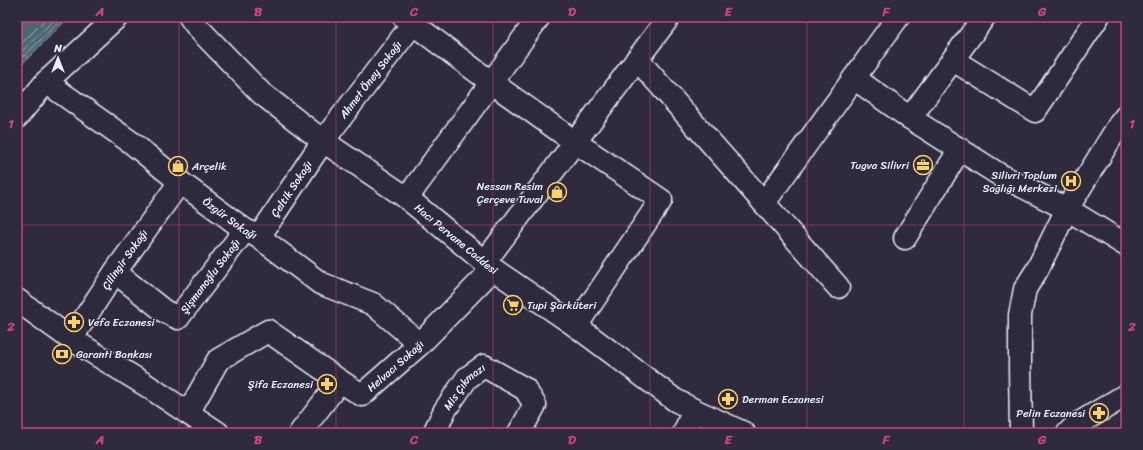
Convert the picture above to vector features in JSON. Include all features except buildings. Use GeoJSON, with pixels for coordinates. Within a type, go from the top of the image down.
{"type":"FeatureCollection","features":[{"type":"Feature","properties":{"kind":"street"},"geometry":{"type":"LineString","coordinates":[[17,117],[46,82],[117,17]]}},
{"type":"Feature","properties":{"kind":"street","name":"Hacı Pervane Caddesi"},"geometry":{"type":"LineString","coordinates":[[190,17],[198,28],[261,93],[323,141],[407,198],[489,266],[576,326],[675,400],[744,433]]}},
{"type":"Feature","properties":{"kind":"street"},"geometry":{"type":"LineString","coordinates":[[407,198],[540,17]]}},
{"type":"Feature","properties":{"kind":"street","name":"Helvacı Sokağı"},"geometry":{"type":"LineString","coordinates":[[340,381],[362,395],[420,344],[489,266],[575,142],[669,17]]}},
{"type":"Feature","properties":{"kind":"street"},"geometry":{"type":"LineString","coordinates":[[764,203],[898,17]]}},
{"type":"Feature","properties":{"kind":"street"},"geometry":{"type":"LineString","coordinates":[[910,118],[984,17]]}},
{"type":"Feature","properties":{"kind":"street"},"geometry":{"type":"LineString","coordinates":[[952,60],[1036,111],[1098,17]]}},
{"type":"Feature","properties":{"kind":"street"},"geometry":{"type":"LineString","coordinates":[[412,19],[492,82],[575,142],[661,200],[576,326]]}},
{"type":"Feature","properties":{"kind":"street","name":"Ahmet Öney Sokağı"},"geometry":{"type":"LineString","coordinates":[[323,141],[412,19]]}},
{"type":"Feature","properties":{"kind":"street"},"geometry":{"type":"LineString","coordinates":[[637,59],[838,287]]}},
{"type":"Feature","properties":{"kind":"street"},"geometry":{"type":"LineString","coordinates":[[854,78],[910,118],[1000,174],[1067,209],[1126,244]]}},
{"type":"Feature","properties":{"kind":"street","name":"Özgür Sokağı"},"geometry":{"type":"LineString","coordinates":[[46,82],[132,142],[180,182],[320,283],[373,304],[420,344]]}},
{"type":"Feature","properties":{"kind":"street"},"geometry":{"type":"LineString","coordinates":[[1021,433],[1020,315],[1025,289],[1037,270],[1067,209],[1126,116]]}},
{"type":"Feature","properties":{"kind":"street","name":"Çeltik Sokağı"},"geometry":{"type":"LineString","coordinates":[[252,233],[323,141]]}},
{"type":"Feature","properties":{"kind":"street"},"geometry":{"type":"LineString","coordinates":[[905,238],[960,149]]}},
{"type":"Feature","properties":{"kind":"street","name":"Çilingir Sokağı"},"geometry":{"type":"LineString","coordinates":[[71,339],[115,272],[180,182]]}},
{"type":"Feature","properties":{"kind":"street","name":"Şişmanoğlu Sokağı"},"geometry":{"type":"LineString","coordinates":[[115,272],[164,311],[178,318],[252,233]]}},
{"type":"Feature","properties":{"kind":"street"},"geometry":{"type":"LineString","coordinates":[[17,300],[71,339],[146,385],[218,433]]}},
{"type":"Feature","properties":{"kind":"street"},"geometry":{"type":"LineString","coordinates":[[188,412],[218,360],[268,331],[340,381],[300,433]]}},
{"type":"Feature","properties":{"kind":"street","name":"Mis Çıkmazı"},"geometry":{"type":"LineString","coordinates":[[434,433],[445,410],[467,378],[484,366],[525,389],[535,405],[520,433]]}},
{"type":"Feature","properties":{"kind":"street"},"geometry":{"type":"LineString","coordinates":[[1068,433],[1076,425],[1126,395]]}},
{"type":"Feature","properties":{"kind":"street"},"geometry":{"type":"LineString","coordinates":[[684,433],[694,410]]}},
{"type":"Feature","properties":{"kind":"water"},"geometry":{"type":"Polygon","coordinates":[[[17,17],[69,17],[17,69],[17,17]]]}},
{"type":"Feature","properties":{"kind":"place","name":"Tugva Silivri"},"geometry":{"type":"Point","coordinates":[923,165]}},
{"type":"Feature","properties":{"kind":"place","name":"Arçelik"},"geometry":{"type":"Point","coordinates":[178,166]}},
{"type":"Feature","properties":{"kind":"place","name":"Silivri Toplum Sağlığı Merkezi"},"geometry":{"type":"Point","coordinates":[1071,181]}},
{"type":"Feature","properties":{"kind":"place","name":"Nessan Resim Çerçeve Tuval"},"geometry":{"type":"Point","coordinates":[557,192]}},
{"type":"Feature","properties":{"kind":"place","name":"Tupi Şarküteri"},"geometry":{"type":"Point","coordinates":[513,305]}},
{"type":"Feature","properties":{"kind":"place","name":"Vefa Eczanesi"},"geometry":{"type":"Point","coordinates":[74,322]}},
{"type":"Feature","properties":{"kind":"place","name":"Garanti Bankası"},"geometry":{"type":"Point","coordinates":[62,354]}},
{"type":"Feature","properties":{"kind":"place","name":"Şifa Eczanesi"},"geometry":{"type":"Point","coordinates":[327,384]}},
{"type":"Feature","properties":{"kind":"place","name":"Derman Eczanesi"},"geometry":{"type":"Point","coordinates":[728,399]}},
{"type":"Feature","properties":{"kind":"place","name":"Pelin Eczanesi"},"geometry":{"type":"Point","coordinates":[1099,413]}}]}
